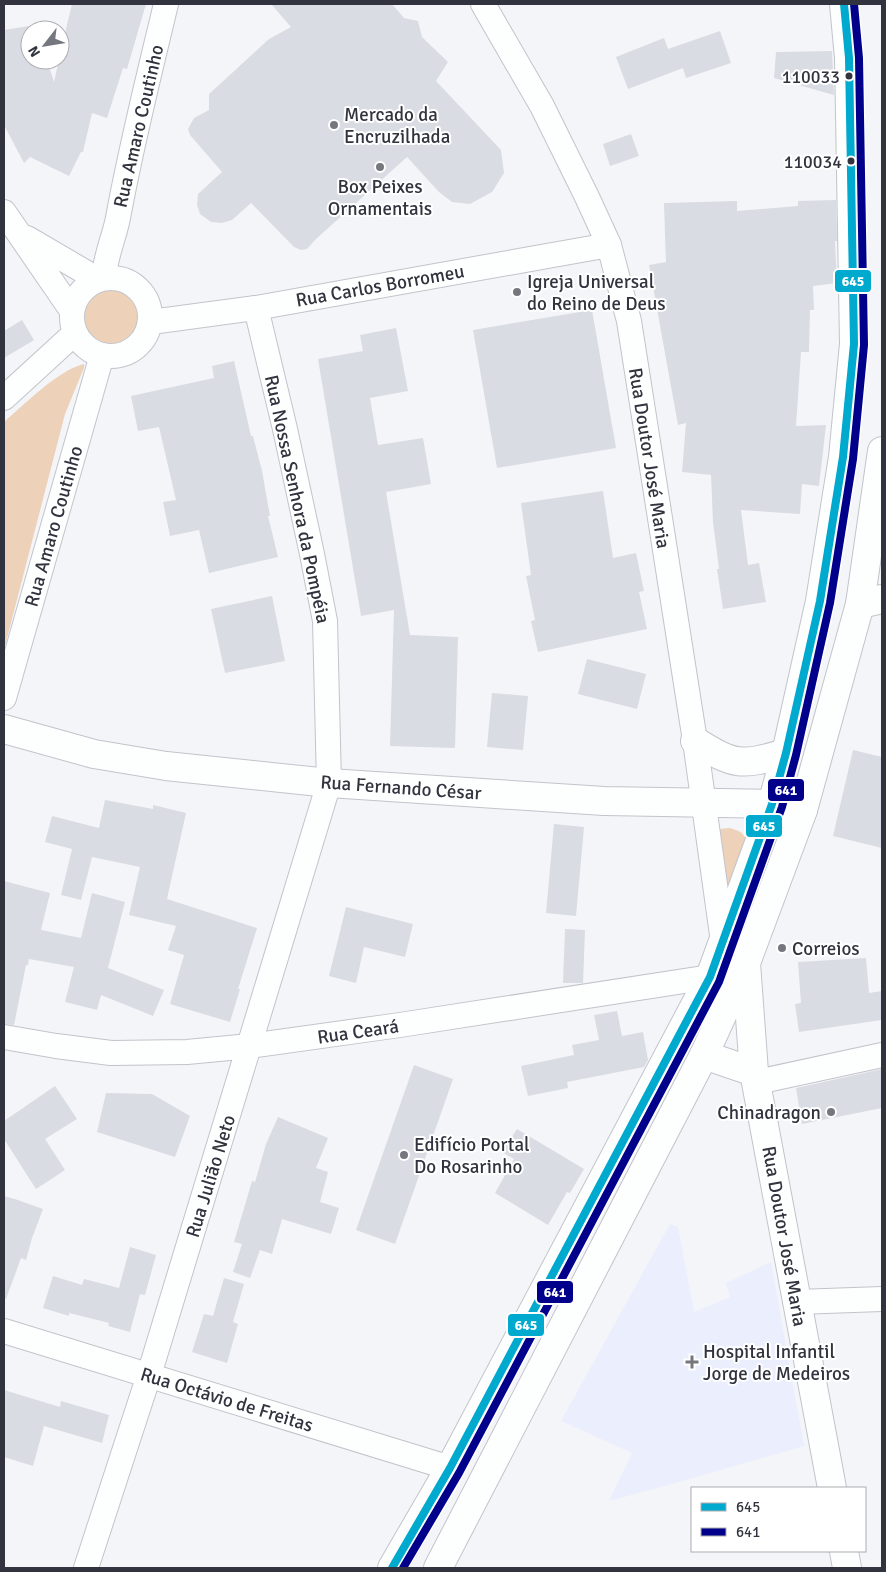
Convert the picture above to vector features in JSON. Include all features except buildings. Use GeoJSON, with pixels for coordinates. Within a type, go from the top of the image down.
{"type":"FeatureCollection","features":[{"type":"Feature","properties":{"kind":"main road"},"geometry":{"type":"LineString","coordinates":[[392,1568],[450,1468],[710,977],[772,804],[786,752],[820,601],[844,457],[854,344],[850,58],[844,4]]}},
{"type":"Feature","properties":{"kind":"main road"},"geometry":{"type":"LineString","coordinates":[[438,1568],[704,1055],[746,963],[803,810],[871,601],[882,452]]}},
{"type":"Feature","properties":{"kind":"main road","name":"Rua Fernando César"},"geometry":{"type":"LineString","coordinates":[[4,729],[94,754],[166,766],[329,783],[604,801],[772,804],[803,810]]}},
{"type":"Feature","properties":{"kind":"main road"},"geometry":{"type":"LineString","coordinates":[[695,741],[719,756],[738,762],[757,761],[786,752]]}},
{"type":"Feature","properties":{"kind":"main road","name":"Rua Doutor José Maria"},"geometry":{"type":"LineString","coordinates":[[746,963],[756,1077],[832,1487]]}},
{"type":"Feature","properties":{"kind":"main road"},"geometry":{"type":"LineString","coordinates":[[704,1055],[756,1077]]}},
{"type":"Feature","properties":{"kind":"main road"},"geometry":{"type":"LineString","coordinates":[[844,1552],[847,1568]]}},
{"type":"Feature","properties":{"kind":"street","name":"Rua Amaro Coutinho"},"geometry":{"type":"LineString","coordinates":[[101,278],[114,234],[166,4]]}},
{"type":"Feature","properties":{"kind":"street","name":"Rua Doutor José Maria"},"geometry":{"type":"LineString","coordinates":[[483,4],[542,106],[587,197],[609,245],[630,321],[695,741],[723,942]]}},
{"type":"Feature","properties":{"kind":"street"},"geometry":{"type":"LineString","coordinates":[[4,212],[74,322],[82,343],[91,350],[102,355],[115,356],[128,353],[139,345],[147,335],[151,322],[146,298],[139,288],[128,281],[116,277],[101,278],[82,289],[76,299],[74,322],[4,398]]}},
{"type":"Feature","properties":{"kind":"street"},"geometry":{"type":"LineString","coordinates":[[19,234],[101,278]]}},
{"type":"Feature","properties":{"kind":"street","name":"Rua Carlos Borromeu"},"geometry":{"type":"LineString","coordinates":[[151,322],[256,308],[609,245]]}},
{"type":"Feature","properties":{"kind":"street","name":"Rua Nossa Senhora da Pompéia"},"geometry":{"type":"LineString","coordinates":[[256,308],[288,439],[324,621],[329,783]]}},
{"type":"Feature","properties":{"kind":"street","name":"Rua Amaro Coutinho"},"geometry":{"type":"LineString","coordinates":[[4,698],[102,355]]}},
{"type":"Feature","properties":{"kind":"street","name":"Rua Julião Neto"},"geometry":{"type":"LineString","coordinates":[[86,1568],[149,1375],[329,783]]}},
{"type":"Feature","properties":{"kind":"street","name":"Rua Ceará"},"geometry":{"type":"LineString","coordinates":[[4,1037],[111,1053],[187,1052],[250,1046],[400,1025],[710,977]]}},
{"type":"Feature","properties":{"kind":"street"},"geometry":{"type":"LineString","coordinates":[[756,1077],[882,1054]]}},
{"type":"Feature","properties":{"kind":"street"},"geometry":{"type":"LineString","coordinates":[[797,1302],[882,1299]]}},
{"type":"Feature","properties":{"kind":"street","name":"Rua Octávio de Freitas"},"geometry":{"type":"LineString","coordinates":[[4,1331],[450,1468]]}},
{"type":"Feature","properties":{"kind":"shaded area"},"geometry":{"type":"Polygon","coordinates":[[[111,278],[126,281],[143,295],[147,302],[150,317],[147,332],[133,349],[126,353],[111,356],[96,353],[79,339],[75,332],[72,317],[75,302],[89,285],[96,281],[111,278]]]}},
{"type":"Feature","properties":{"kind":"shaded area"},"geometry":{"type":"Polygon","coordinates":[[[84,364],[65,414],[4,650],[4,422],[63,373],[84,364]]]}},
{"type":"Feature","properties":{"kind":"shaded area"},"geometry":{"type":"Polygon","coordinates":[[[729,828],[740,832],[747,842],[728,900],[715,832],[720,829],[729,828]]]}},
{"type":"Feature","properties":{"kind":"shaded area","name":"Hospital Infantil Jorge de Medeiros"},"geometry":{"type":"Polygon","coordinates":[[[670,1224],[678,1227],[694,1312],[730,1297],[726,1283],[771,1262],[804,1446],[609,1501],[632,1453],[561,1421],[670,1224]]]}},
{"type":"Feature","properties":{"kind":"transit line","name":"645"},"geometry":{"type":"LineString","coordinates":[[392,1568],[450,1468],[710,977],[772,804],[786,753],[820,601],[843,457],[854,344],[849,58],[844,4]]}},
{"type":"Feature","properties":{"kind":"transit line","name":"641"},"geometry":{"type":"LineString","coordinates":[[403,1568],[459,1473],[719,982],[782,807],[796,755],[830,603],[853,459],[864,345],[859,58],[854,4]]}},
{"type":"Feature","properties":{"kind":"place","name":"110033"},"geometry":{"type":"Point","coordinates":[849,76]}},
{"type":"Feature","properties":{"kind":"place","name":"Mercado da Encruzilhada"},"geometry":{"type":"Point","coordinates":[334,125]}},
{"type":"Feature","properties":{"kind":"place","name":"110034"},"geometry":{"type":"Point","coordinates":[851,161]}},
{"type":"Feature","properties":{"kind":"place","name":"Box Peixes Ornamentais"},"geometry":{"type":"Point","coordinates":[380,167]}},
{"type":"Feature","properties":{"kind":"place","name":"Igreja Universal do Reino de Deus"},"geometry":{"type":"Point","coordinates":[517,292]}},
{"type":"Feature","properties":{"kind":"place","name":"Correios"},"geometry":{"type":"Point","coordinates":[782,948]}},
{"type":"Feature","properties":{"kind":"place","name":"Chinadragon"},"geometry":{"type":"Point","coordinates":[831,1112]}},
{"type":"Feature","properties":{"kind":"place","name":"Edifício Portal Do Rosarinho"},"geometry":{"type":"Point","coordinates":[404,1155]}},
{"type":"Feature","properties":{"kind":"place","name":"Hospital Infantil Jorge de Medeiros"},"geometry":{"type":"Point","coordinates":[692,1362]}}]}
